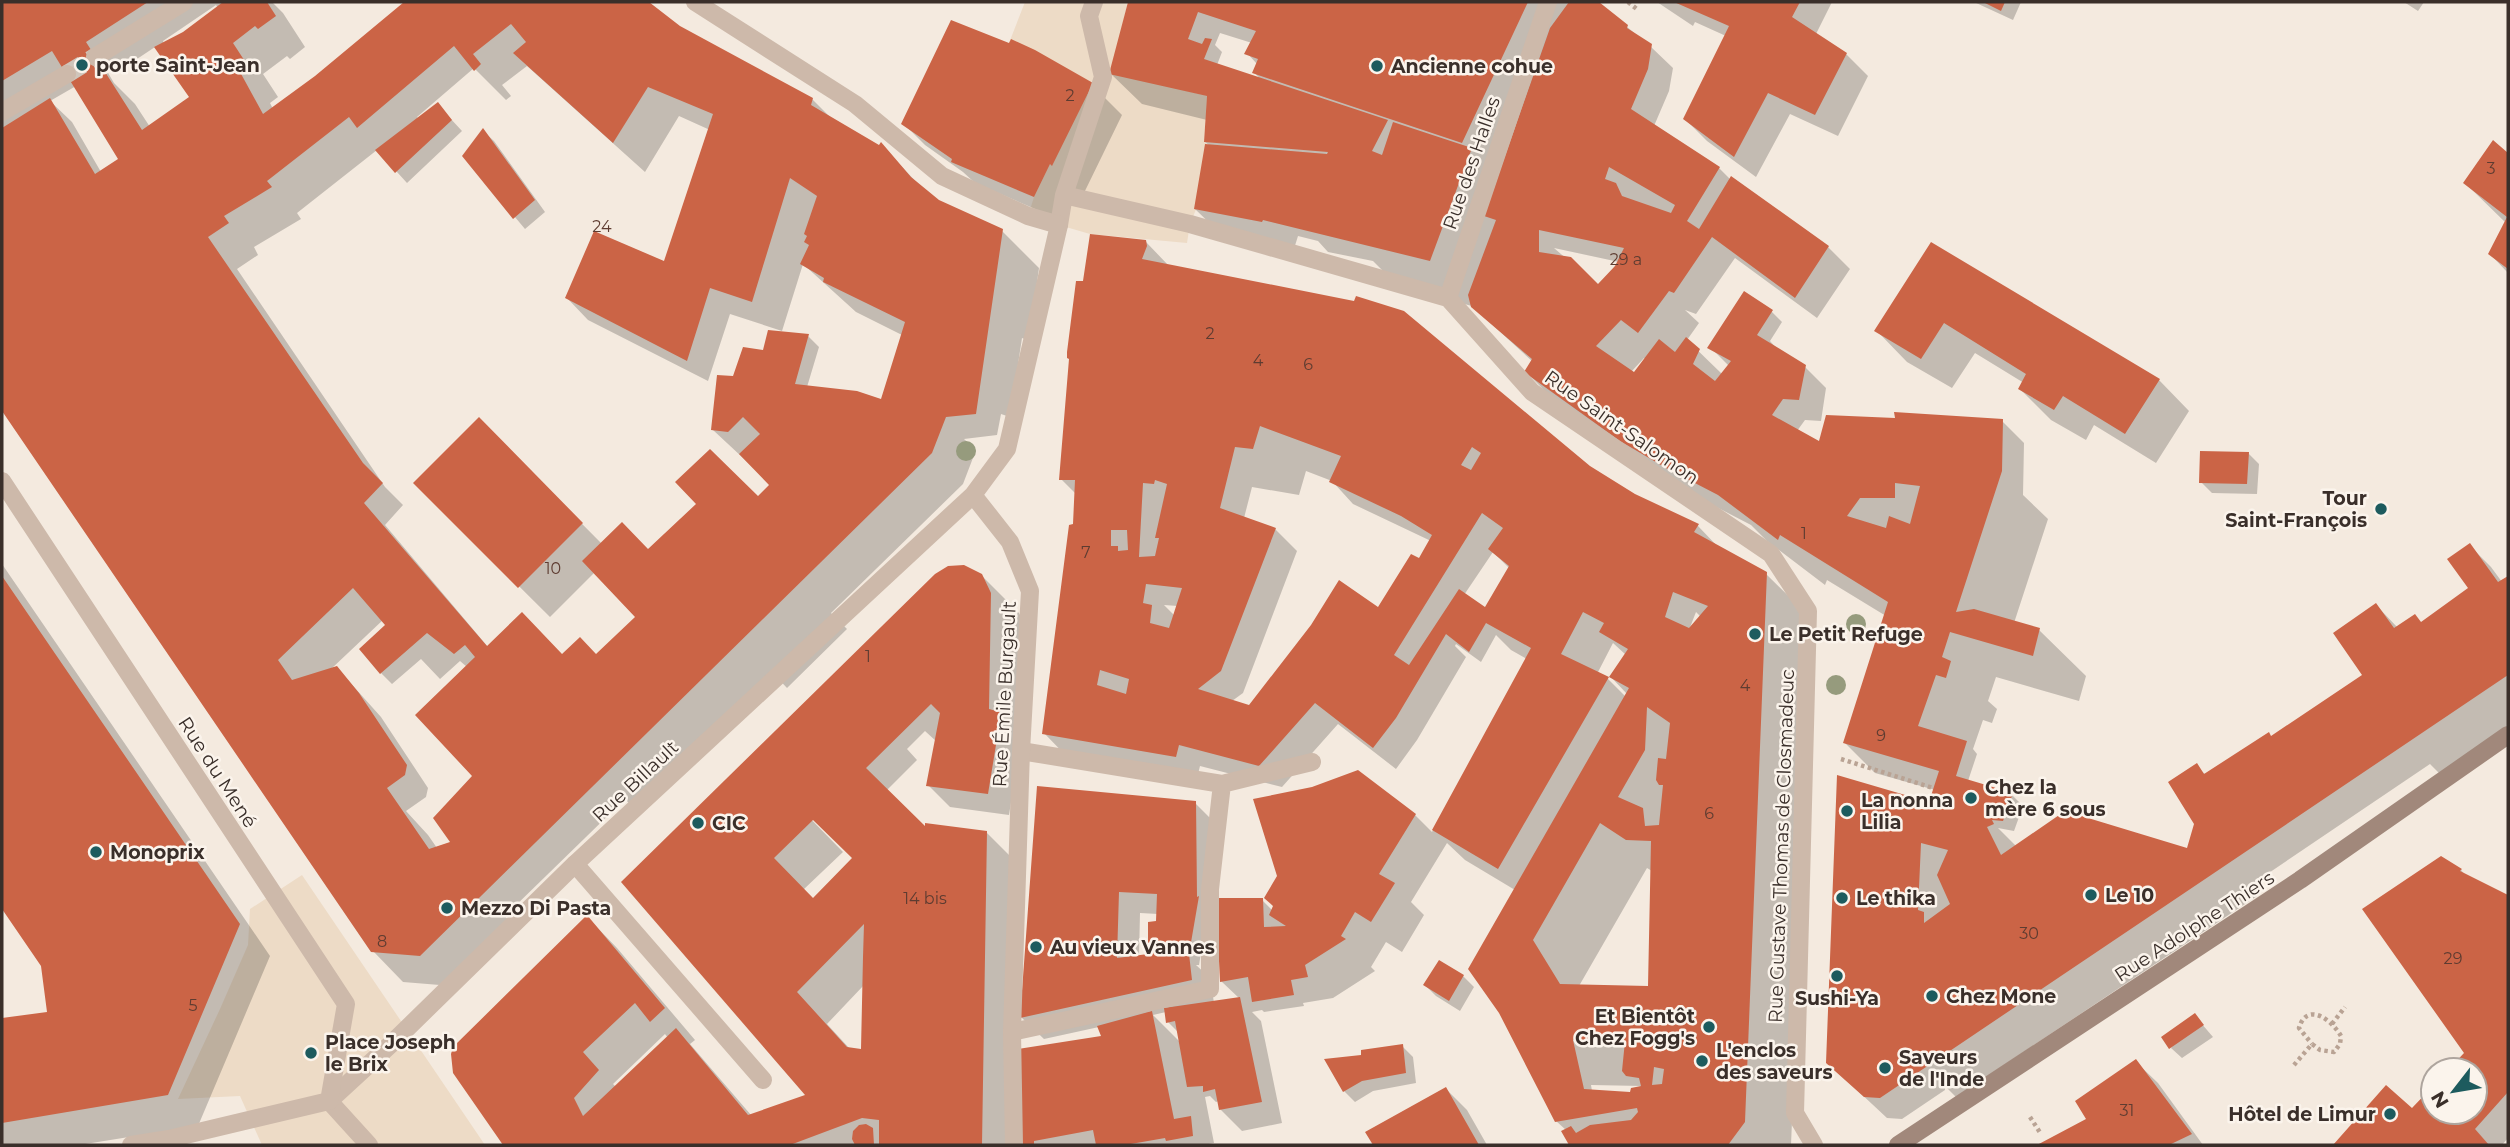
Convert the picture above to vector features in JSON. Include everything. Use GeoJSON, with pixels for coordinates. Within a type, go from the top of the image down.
{"type":"FeatureCollection","features":[{"type":"Feature","properties":{"kind":"main road","name":"Rue Adolphe Thiers"},"geometry":{"type":"LineString","coordinates":[[1900,1145],[2300,880],[2508,735]]}},
{"type":"Feature","properties":{"kind":"street"},"geometry":{"type":"LineString","coordinates":[[95,57],[184,2]]}},
{"type":"Feature","properties":{"kind":"street"},"geometry":{"type":"LineString","coordinates":[[695,2],[855,104],[943,176],[1028,216],[1059,225]]}},
{"type":"Feature","properties":{"kind":"street"},"geometry":{"type":"LineString","coordinates":[[973,495],[1007,449],[1064,195],[1103,77],[1089,16],[1094,2]]}},
{"type":"Feature","properties":{"kind":"street","name":"Rue des Halles"},"geometry":{"type":"LineString","coordinates":[[1448,298],[1548,2]]}},
{"type":"Feature","properties":{"kind":"street"},"geometry":{"type":"LineString","coordinates":[[2,112],[67,74]]}},
{"type":"Feature","properties":{"kind":"street"},"geometry":{"type":"LineString","coordinates":[[1064,195],[1190,223],[1448,298]]}},
{"type":"Feature","properties":{"kind":"street","name":"Rue Saint-Salomon"},"geometry":{"type":"LineString","coordinates":[[1448,298],[1532,392],[1771,554]]}},
{"type":"Feature","properties":{"kind":"street","name":"Rue du Mené"},"geometry":{"type":"LineString","coordinates":[[2,481],[346,1004],[329,1101]]}},
{"type":"Feature","properties":{"kind":"street","name":"Rue Émile Burgault"},"geometry":{"type":"LineString","coordinates":[[973,495],[1010,542],[1030,591],[1021,751],[1012,1032],[1014,1145]]}},
{"type":"Feature","properties":{"kind":"street","name":"Rue Billault"},"geometry":{"type":"LineString","coordinates":[[329,1101],[575,864],[973,495]]}},
{"type":"Feature","properties":{"kind":"street","name":"Rue Gustave Thomas de Closmadeuc"},"geometry":{"type":"LineString","coordinates":[[1771,554],[1808,611],[1795,1113],[1814,1145]]}},
{"type":"Feature","properties":{"kind":"street"},"geometry":{"type":"LineString","coordinates":[[1021,751],[1222,784],[1312,762]]}},
{"type":"Feature","properties":{"kind":"street"},"geometry":{"type":"LineString","coordinates":[[1012,1032],[1210,989],[1210,889],[1222,784]]}},
{"type":"Feature","properties":{"kind":"street"},"geometry":{"type":"LineString","coordinates":[[575,864],[763,1080]]}},
{"type":"Feature","properties":{"kind":"street"},"geometry":{"type":"LineString","coordinates":[[131,1145],[169,1139],[329,1101],[369,1145]]}},
{"type":"Feature","properties":{"kind":"path"},"geometry":{"type":"LineString","coordinates":[[1628,2],[1638,10]]}},
{"type":"Feature","properties":{"kind":"path"},"geometry":{"type":"LineString","coordinates":[[1805,748],[1933,788]]}},
{"type":"Feature","properties":{"kind":"path"},"geometry":{"type":"LineString","coordinates":[[2332,1024],[2345,1007]]}},
{"type":"Feature","properties":{"kind":"path"},"geometry":{"type":"LineString","coordinates":[[2317,1014],[2332,1024],[2342,1036],[2334,1052],[2320,1050],[2300,1028],[2302,1020],[2308,1015],[2317,1014]]}},
{"type":"Feature","properties":{"kind":"path"},"geometry":{"type":"LineString","coordinates":[[2294,1065],[2312,1044]]}},
{"type":"Feature","properties":{"kind":"path"},"geometry":{"type":"LineString","coordinates":[[2030,1117],[2041,1134]]}},
{"type":"Feature","properties":{"kind":"shaded area"},"geometry":{"type":"Polygon","coordinates":[[[1025,2],[1128,2],[1121,31],[1123,75],[1207,96],[1204,142],[1207,144],[1197,207],[1190,224],[1187,243],[1090,234],[1028,216],[1034,197],[1088,84],[1009,43],[1025,2]]]}},
{"type":"Feature","properties":{"kind":"shaded area","name":"Place Joseph le Brix"},"geometry":{"type":"Polygon","coordinates":[[[302,875],[485,1145],[262,1145],[240,1096],[178,1099],[248,945],[250,909],[302,875]]]}},
{"type":"Feature","properties":{"kind":"building"},"geometry":{"type":"Polygon","coordinates":[[[2,2],[148,2],[86,42],[142,130],[189,97],[154,47],[183,32],[223,2],[267,2],[276,16],[258,29],[255,26],[233,43],[248,66],[240,72],[263,114],[315,76],[404,2],[649,2],[680,26],[813,98],[811,105],[879,145],[881,142],[911,177],[939,200],[1003,229],[976,414],[946,417],[932,453],[420,956],[371,952],[2,411],[2,128],[50,98],[95,174],[118,159],[52,51],[2,81],[2,2]],[[511,24],[473,54],[481,64],[474,71],[454,46],[357,128],[349,117],[267,181],[272,187],[224,216],[229,223],[208,237],[363,463],[383,483],[364,503],[487,646],[522,612],[562,654],[580,637],[596,654],[635,617],[582,561],[622,522],[648,549],[696,504],[675,482],[710,449],[758,496],[769,485],[739,454],[760,434],[743,417],[728,432],[711,430],[717,375],[733,376],[743,347],[763,350],[768,330],[809,334],[795,384],[857,391],[881,399],[905,322],[823,282],[824,278],[800,264],[809,245],[804,242],[807,236],[804,234],[817,196],[790,178],[752,302],[710,288],[687,361],[565,298],[594,231],[664,261],[713,114],[648,87],[613,143],[513,53],[526,42],[511,24]],[[353,588],[278,660],[292,680],[337,666],[359,693],[407,765],[405,775],[387,788],[429,849],[450,842],[433,818],[472,776],[415,715],[475,657],[465,645],[454,654],[427,633],[380,674],[359,649],[385,625],[353,588]]]}},
{"type":"Feature","properties":{"kind":"building"},"geometry":{"type":"Polygon","coordinates":[[[1128,2],[1528,2],[1462,143],[1252,73],[1258,59],[1244,54],[1256,31],[1198,12],[1188,39],[1202,44],[1205,38],[1212,39],[1204,59],[1388,120],[1372,151],[1382,155],[1393,122],[1472,148],[1430,261],[1263,220],[1262,222],[1194,209],[1205,144],[1328,152],[1204,142],[1207,96],[1109,74],[1128,2]]]}},
{"type":"Feature","properties":{"kind":"building"},"geometry":{"type":"Polygon","coordinates":[[[1569,2],[1599,2],[1628,25],[1627,28],[1652,44],[1648,69],[1631,109],[1720,167],[1687,221],[1699,229],[1731,176],[1829,246],[1795,298],[1712,237],[1674,293],[1669,291],[1638,333],[1621,320],[1596,346],[1634,372],[1659,339],[1675,352],[1686,337],[1700,349],[1693,364],[1715,381],[1731,361],[1707,348],[1744,291],[1773,310],[1757,335],[1806,365],[1799,400],[1783,399],[1772,415],[1819,441],[1826,415],[1895,418],[1894,412],[2003,419],[2002,471],[1956,612],[1974,609],[2040,628],[2033,656],[1950,632],[1942,657],[1951,661],[1946,678],[1936,675],[1918,726],[1967,741],[1956,776],[2013,793],[2003,821],[1992,820],[1994,824],[1987,827],[2001,855],[2065,811],[2187,848],[2194,824],[2168,782],[2197,763],[2204,774],[2269,732],[2271,736],[2362,675],[2333,633],[2376,603],[2394,628],[2415,614],[2421,622],[2468,588],[2447,559],[2470,543],[2498,582],[2508,576],[2508,675],[1880,1098],[1864,1097],[1826,1063],[1837,775],[1929,802],[1939,771],[1843,743],[1888,602],[1780,535],[1778,540],[1718,495],[1620,441],[1524,372],[1532,359],[1471,307],[1468,295],[1496,220],[1484,216],[1550,28],[1569,2]],[[1609,167],[1605,179],[1616,183],[1622,196],[1671,213],[1675,205],[1609,167]],[[1539,230],[1539,252],[1571,257],[1598,284],[1615,266],[1624,248],[1539,230]],[[1895,483],[1895,498],[1860,498],[1847,516],[1886,528],[1889,516],[1910,524],[1920,486],[1895,483]],[[1921,843],[1918,910],[1924,912],[1924,923],[1950,904],[1937,875],[1948,850],[1921,843]]]}},
{"type":"Feature","properties":{"kind":"building"},"geometry":{"type":"Polygon","coordinates":[[[1674,2],[1800,2],[1792,17],[1847,53],[1815,115],[1768,93],[1734,157],[1683,119],[1729,26],[1674,2]]]}},
{"type":"Feature","properties":{"kind":"building"},"geometry":{"type":"Polygon","coordinates":[[[1983,2],[2005,2],[2001,11],[1983,2]]]}},
{"type":"Feature","properties":{"kind":"building"},"geometry":{"type":"Polygon","coordinates":[[[951,20],[1009,43],[1011,39],[1093,83],[1034,197],[951,162],[952,159],[901,124],[951,20]]]}},
{"type":"Feature","properties":{"kind":"building"},"geometry":{"type":"Polygon","coordinates":[[[438,102],[452,120],[395,173],[375,150],[438,102]]]}},
{"type":"Feature","properties":{"kind":"building"},"geometry":{"type":"Polygon","coordinates":[[[483,128],[535,200],[513,219],[462,156],[483,128]]]}},
{"type":"Feature","properties":{"kind":"building"},"geometry":{"type":"Polygon","coordinates":[[[2493,140],[2508,153],[2508,269],[2488,254],[2507,217],[2463,183],[2493,140]]]}},
{"type":"Feature","properties":{"kind":"building"},"geometry":{"type":"Polygon","coordinates":[[[1090,234],[1146,240],[1147,246],[1142,259],[1354,301],[1356,296],[1404,311],[1590,466],[1635,494],[1699,524],[1694,532],[1767,572],[1745,1122],[1728,1145],[1569,1145],[1561,1131],[1571,1126],[1576,1133],[1590,1125],[1631,1120],[1638,1112],[1637,1108],[1555,1122],[1499,1013],[1468,969],[1629,688],[1609,677],[1498,869],[1432,830],[1531,648],[1486,623],[1469,652],[1446,634],[1396,718],[1373,748],[1315,703],[1259,766],[1179,745],[1176,757],[1042,734],[1069,525],[1073,524],[1075,480],[1059,480],[1069,359],[1067,352],[1076,281],[1083,281],[1090,234]],[[1260,426],[1253,449],[1235,447],[1220,508],[1276,528],[1221,671],[1198,689],[1249,705],[1311,625],[1339,580],[1378,607],[1411,554],[1419,558],[1432,535],[1401,516],[1329,482],[1341,456],[1260,426]],[[1472,447],[1461,465],[1471,470],[1481,453],[1472,447]],[[1155,480],[1154,484],[1143,483],[1139,557],[1155,556],[1159,538],[1155,538],[1167,484],[1155,480]],[[1482,513],[1394,655],[1409,665],[1459,589],[1485,607],[1509,566],[1488,549],[1503,528],[1482,513]],[[1111,530],[1111,546],[1118,546],[1118,551],[1128,550],[1127,530],[1111,530]],[[1146,584],[1143,603],[1152,605],[1150,623],[1169,628],[1182,588],[1146,584]],[[1673,592],[1665,617],[1689,628],[1708,606],[1673,592]],[[1583,612],[1561,654],[1609,677],[1628,649],[1599,632],[1604,623],[1583,612]],[[1100,670],[1097,685],[1126,694],[1129,679],[1100,670]],[[1647,707],[1645,750],[1618,797],[1643,808],[1645,826],[1659,825],[1663,785],[1659,785],[1656,780],[1658,758],[1666,759],[1670,723],[1647,707]],[[1600,823],[1533,940],[1560,984],[1648,986],[1651,841],[1626,840],[1600,823]],[[1573,1040],[1584,1089],[1630,1092],[1631,1088],[1641,1086],[1639,1078],[1626,1076],[1622,1071],[1625,1041],[1573,1040]],[[1654,1067],[1652,1085],[1662,1084],[1664,1069],[1654,1067]]]}},
{"type":"Feature","properties":{"kind":"building"},"geometry":{"type":"Polygon","coordinates":[[[1931,242],[2160,379],[2125,434],[2063,396],[2054,410],[2018,389],[2026,374],[1944,323],[1921,359],[1874,331],[1931,242]]]}},
{"type":"Feature","properties":{"kind":"building"},"geometry":{"type":"Polygon","coordinates":[[[479,417],[583,523],[518,588],[413,483],[479,417]]]}},
{"type":"Feature","properties":{"kind":"building"},"geometry":{"type":"Polygon","coordinates":[[[2200,451],[2249,452],[2247,484],[2199,483],[2200,451]]]}},
{"type":"Feature","properties":{"kind":"building"},"geometry":{"type":"Polygon","coordinates":[[[964,565],[982,574],[991,593],[989,709],[1001,714],[988,794],[926,786],[940,713],[931,704],[866,768],[925,826],[925,823],[987,831],[982,1145],[879,1145],[879,1120],[862,1118],[790,1145],[503,1145],[453,1073],[453,1047],[587,915],[665,1008],[650,1022],[635,1003],[583,1052],[599,1070],[574,1098],[583,1116],[676,1028],[748,1115],[805,1095],[621,882],[935,574],[948,566],[964,565]],[[813,820],[774,858],[813,898],[852,858],[813,820]],[[864,924],[797,992],[847,1047],[861,1049],[863,957],[864,924]]]}},
{"type":"Feature","properties":{"kind":"building","name":"Monoprix"},"geometry":{"type":"Polygon","coordinates":[[[2,576],[240,924],[168,1095],[2,1123],[2,1018],[47,1012],[41,966],[2,909],[2,576]]]}},
{"type":"Feature","properties":{"kind":"building"},"geometry":{"type":"Polygon","coordinates":[[[1358,770],[1416,814],[1379,874],[1395,883],[1371,922],[1355,912],[1341,936],[1346,939],[1305,965],[1308,977],[1291,980],[1294,995],[1252,1002],[1248,977],[1220,982],[1216,898],[1263,898],[1264,927],[1286,926],[1269,915],[1273,906],[1264,898],[1277,876],[1253,799],[1312,787],[1358,770]]]}},
{"type":"Feature","properties":{"kind":"building"},"geometry":{"type":"Polygon","coordinates":[[[1037,786],[1196,801],[1197,897],[1199,896],[1189,954],[1192,980],[1020,1018],[1037,786]],[[1119,892],[1117,958],[1148,954],[1148,922],[1156,921],[1157,894],[1119,892]]]}},
{"type":"Feature","properties":{"kind":"building"},"geometry":{"type":"Polygon","coordinates":[[[2441,856],[2462,869],[2460,871],[2508,895],[2508,1092],[2489,1113],[2489,1056],[2461,1056],[2464,1053],[2362,909],[2441,856]]]}},
{"type":"Feature","properties":{"kind":"building"},"geometry":{"type":"Polygon","coordinates":[[[1439,960],[1464,975],[1449,1001],[1423,985],[1439,960]]]}},
{"type":"Feature","properties":{"kind":"building"},"geometry":{"type":"Polygon","coordinates":[[[1240,997],[1262,1102],[1219,1110],[1215,1089],[1203,1092],[1203,1086],[1187,1087],[1175,1021],[1166,1023],[1164,1008],[1240,997]]]}},
{"type":"Feature","properties":{"kind":"building"},"geometry":{"type":"Polygon","coordinates":[[[1152,1011],[1174,1119],[1191,1116],[1193,1136],[1125,1145],[1096,1145],[1093,1130],[1034,1141],[1034,1145],[1019,1145],[1018,1049],[1101,1036],[1097,1026],[1152,1011]]]}},
{"type":"Feature","properties":{"kind":"building"},"geometry":{"type":"Polygon","coordinates":[[[2195,1013],[2204,1025],[2169,1049],[2161,1037],[2195,1013]]]}},
{"type":"Feature","properties":{"kind":"building"},"geometry":{"type":"Polygon","coordinates":[[[1403,1044],[1406,1073],[1362,1081],[1343,1092],[1324,1059],[1361,1055],[1361,1050],[1403,1044]]]}},
{"type":"Feature","properties":{"kind":"building"},"geometry":{"type":"Polygon","coordinates":[[[2136,1059],[2192,1134],[2169,1145],[2037,1145],[2086,1119],[2075,1101],[2136,1059]]]}},
{"type":"Feature","properties":{"kind":"building"},"geometry":{"type":"Polygon","coordinates":[[[2386,1085],[2412,1108],[2419,1101],[2419,1126],[2478,1126],[2475,1129],[2489,1145],[2333,1145],[2386,1085]]]}},
{"type":"Feature","properties":{"kind":"building"},"geometry":{"type":"Polygon","coordinates":[[[1446,1087],[1479,1145],[1373,1145],[1365,1132],[1446,1087]]]}},
{"type":"Feature","properties":{"kind":"building"},"geometry":{"type":"Polygon","coordinates":[[[866,1124],[873,1128],[874,1145],[855,1145],[852,1139],[853,1131],[859,1125],[866,1124]]]}},
{"type":"Feature","properties":{"kind":"tunnel"},"geometry":{"type":"LineString","coordinates":[[67,74],[95,57]]}},
{"type":"Feature","properties":{"kind":"place","name":"porte Saint-Jean"},"geometry":{"type":"Point","coordinates":[82,65]}},
{"type":"Feature","properties":{"kind":"place","name":"Ancienne cohue"},"geometry":{"type":"Point","coordinates":[1377,66]}},
{"type":"Feature","properties":{"kind":"place","name":"Tour Saint-François"},"geometry":{"type":"Point","coordinates":[2381,509]}},
{"type":"Feature","properties":{"kind":"place","name":"Le Petit Refuge"},"geometry":{"type":"Point","coordinates":[1755,634]}},
{"type":"Feature","properties":{"kind":"place","name":"Chez la mère 6 sous"},"geometry":{"type":"Point","coordinates":[1971,798]}},
{"type":"Feature","properties":{"kind":"place","name":"La nonna Lilia"},"geometry":{"type":"Point","coordinates":[1847,811]}},
{"type":"Feature","properties":{"kind":"place","name":"CIC"},"geometry":{"type":"Point","coordinates":[698,823]}},
{"type":"Feature","properties":{"kind":"place","name":"Monoprix"},"geometry":{"type":"Point","coordinates":[96,852]}},
{"type":"Feature","properties":{"kind":"place","name":"Le 10"},"geometry":{"type":"Point","coordinates":[2091,895]}},
{"type":"Feature","properties":{"kind":"place","name":"Le thika"},"geometry":{"type":"Point","coordinates":[1842,898]}},
{"type":"Feature","properties":{"kind":"place","name":"Mezzo Di Pasta"},"geometry":{"type":"Point","coordinates":[447,908]}},
{"type":"Feature","properties":{"kind":"place","name":"Au vieux Vannes"},"geometry":{"type":"Point","coordinates":[1036,947]}},
{"type":"Feature","properties":{"kind":"place","name":"Sushi-Ya"},"geometry":{"type":"Point","coordinates":[1837,976]}},
{"type":"Feature","properties":{"kind":"place","name":"Chez Mone"},"geometry":{"type":"Point","coordinates":[1932,996]}},
{"type":"Feature","properties":{"kind":"place","name":"Et Bientôt Chez Fogg's"},"geometry":{"type":"Point","coordinates":[1709,1027]}},
{"type":"Feature","properties":{"kind":"place","name":"Place Joseph le Brix"},"geometry":{"type":"Point","coordinates":[311,1053]}},
{"type":"Feature","properties":{"kind":"place","name":"L'enclos des saveurs"},"geometry":{"type":"Point","coordinates":[1702,1061]}},
{"type":"Feature","properties":{"kind":"place","name":"Saveurs de l'Inde"},"geometry":{"type":"Point","coordinates":[1885,1068]}},
{"type":"Feature","properties":{"kind":"place","name":"Hôtel de Limur"},"geometry":{"type":"Point","coordinates":[2390,1114]}}]}
